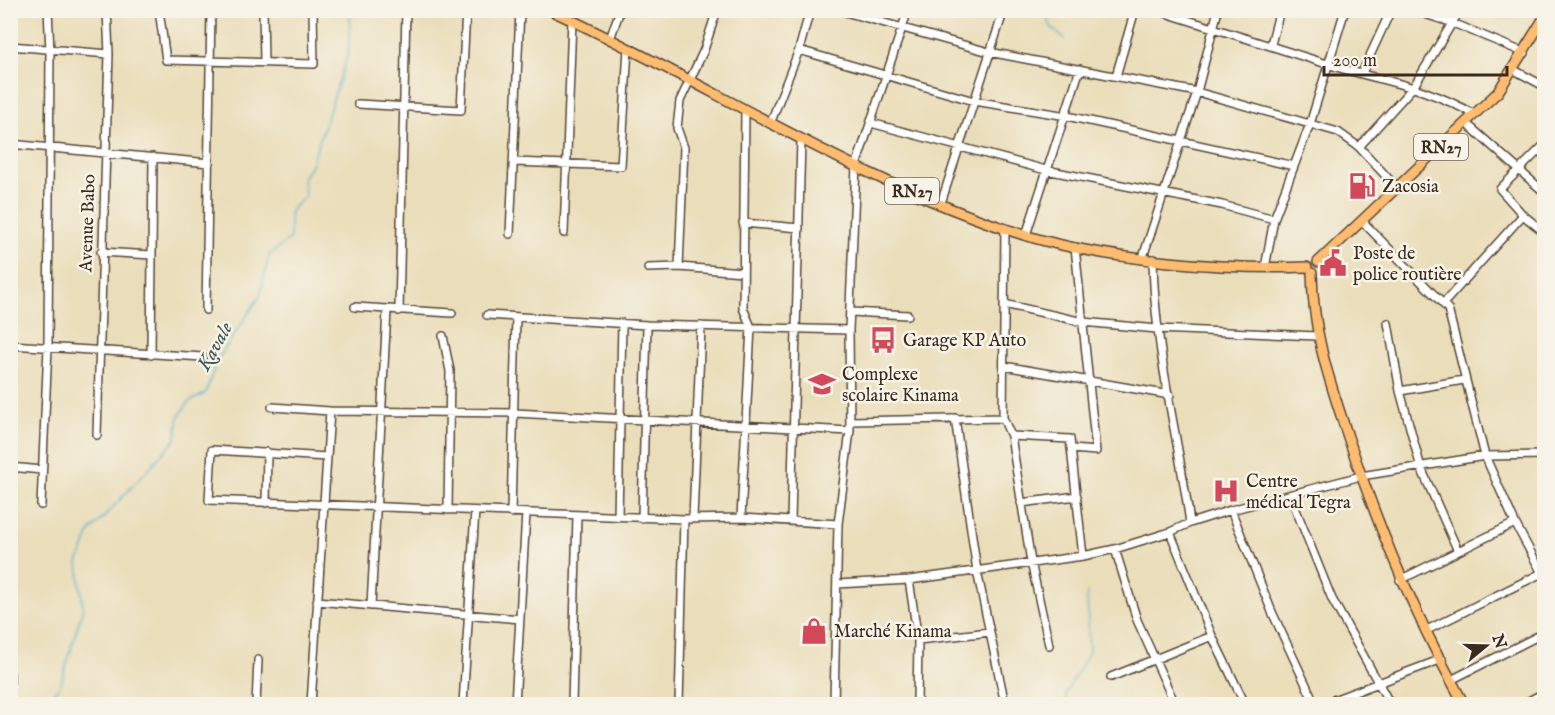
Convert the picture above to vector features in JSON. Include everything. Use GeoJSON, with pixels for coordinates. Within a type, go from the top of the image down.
{"type":"FeatureCollection","features":[{"type":"Feature","properties":{"kind":"main road","name":"RN27"},"geometry":{"type":"LineString","coordinates":[[550,10],[610,39],[801,140],[856,166],[1005,228],[1075,247],[1154,259],[1309,270],[1310,260],[1318,262],[1398,189],[1498,92],[1544,23]]}},
{"type":"Feature","properties":{"kind":"main road"},"geometry":{"type":"LineString","coordinates":[[1309,270],[1317,336],[1361,476],[1400,580],[1464,705]]}},
{"type":"Feature","properties":{"kind":"street"},"geometry":{"type":"LineString","coordinates":[[41,505],[48,347],[50,51],[48,10]]}},
{"type":"Feature","properties":{"kind":"street","name":"Avenue Babo"},"geometry":{"type":"LineString","coordinates":[[97,435],[104,152],[109,54],[107,10]]}},
{"type":"Feature","properties":{"kind":"street"},"geometry":{"type":"LineString","coordinates":[[159,10],[166,60],[314,64],[313,10]]}},
{"type":"Feature","properties":{"kind":"street"},"geometry":{"type":"LineString","coordinates":[[206,310],[212,62],[211,10]]}},
{"type":"Feature","properties":{"kind":"street"},"geometry":{"type":"LineString","coordinates":[[263,10],[264,62]]}},
{"type":"Feature","properties":{"kind":"street"},"geometry":{"type":"LineString","coordinates":[[399,311],[406,10]]}},
{"type":"Feature","properties":{"kind":"street"},"geometry":{"type":"LineString","coordinates":[[358,104],[461,110],[466,10]]}},
{"type":"Feature","properties":{"kind":"street"},"geometry":{"type":"LineString","coordinates":[[510,234],[520,10]]}},
{"type":"Feature","properties":{"kind":"street"},"geometry":{"type":"LineString","coordinates":[[610,39],[620,10]]}},
{"type":"Feature","properties":{"kind":"street"},"geometry":{"type":"LineString","coordinates":[[679,267],[684,148],[677,128],[680,101],[704,50],[717,10]]}},
{"type":"Feature","properties":{"kind":"street"},"geometry":{"type":"LineString","coordinates":[[770,124],[799,50],[810,10]]}},
{"type":"Feature","properties":{"kind":"street"},"geometry":{"type":"LineString","coordinates":[[838,10],[989,52],[1197,92],[1338,132],[1359,147],[1398,189]]}},
{"type":"Feature","properties":{"kind":"street"},"geometry":{"type":"LineString","coordinates":[[834,705],[838,524],[850,431],[849,330],[856,166],[908,10]]}},
{"type":"Feature","properties":{"kind":"street"},"geometry":{"type":"LineString","coordinates":[[941,202],[1004,10]]}},
{"type":"Feature","properties":{"kind":"street"},"geometry":{"type":"LineString","coordinates":[[1116,76],[1135,10]]}},
{"type":"Feature","properties":{"kind":"street"},"geometry":{"type":"LineString","coordinates":[[1156,10],[1270,44],[1329,65],[1414,86],[1450,100],[1474,115]]}},
{"type":"Feature","properties":{"kind":"street"},"geometry":{"type":"LineString","coordinates":[[1143,257],[1197,92],[1218,10]]}},
{"type":"Feature","properties":{"kind":"street"},"geometry":{"type":"LineString","coordinates":[[1270,44],[1280,10]]}},
{"type":"Feature","properties":{"kind":"street"},"geometry":{"type":"LineString","coordinates":[[1265,268],[1274,219],[1310,124],[1345,10]]}},
{"type":"Feature","properties":{"kind":"street"},"geometry":{"type":"LineString","coordinates":[[1362,73],[1391,10]]}},
{"type":"Feature","properties":{"kind":"street"},"geometry":{"type":"LineString","coordinates":[[1412,10],[1453,23],[1525,53]]}},
{"type":"Feature","properties":{"kind":"street"},"geometry":{"type":"LineString","coordinates":[[1359,147],[1414,86],[1460,10]]}},
{"type":"Feature","properties":{"kind":"street"},"geometry":{"type":"LineString","coordinates":[[564,233],[572,20]]}},
{"type":"Feature","properties":{"kind":"street"},"geometry":{"type":"LineString","coordinates":[[10,46],[109,54]]}},
{"type":"Feature","properties":{"kind":"street"},"geometry":{"type":"LineString","coordinates":[[514,162],[621,166],[627,48]]}},
{"type":"Feature","properties":{"kind":"street"},"geometry":{"type":"LineString","coordinates":[[799,50],[974,101],[1067,116],[1294,166]]}},
{"type":"Feature","properties":{"kind":"street"},"geometry":{"type":"LineString","coordinates":[[1026,235],[1046,170],[1067,116],[1080,69]]}},
{"type":"Feature","properties":{"kind":"street"},"geometry":{"type":"LineString","coordinates":[[1514,70],[1545,86]]}},
{"type":"Feature","properties":{"kind":"street"},"geometry":{"type":"LineString","coordinates":[[741,518],[750,327],[742,308],[745,111]]}},
{"type":"Feature","properties":{"kind":"street"},"geometry":{"type":"LineString","coordinates":[[871,123],[1046,170],[1222,205],[1274,219]]}},
{"type":"Feature","properties":{"kind":"street"},"geometry":{"type":"LineString","coordinates":[[1466,123],[1545,192]]}},
{"type":"Feature","properties":{"kind":"street"},"geometry":{"type":"LineString","coordinates":[[791,521],[801,140]]}},
{"type":"Feature","properties":{"kind":"street"},"geometry":{"type":"LineString","coordinates":[[10,144],[209,163]]}},
{"type":"Feature","properties":{"kind":"street"},"geometry":{"type":"LineString","coordinates":[[1545,145],[1500,189],[1523,214],[1545,232]]}},
{"type":"Feature","properties":{"kind":"street"},"geometry":{"type":"LineString","coordinates":[[151,355],[153,157]]}},
{"type":"Feature","properties":{"kind":"street"},"geometry":{"type":"LineString","coordinates":[[1443,304],[1523,214]]}},
{"type":"Feature","properties":{"kind":"street"},"geometry":{"type":"LineString","coordinates":[[1362,221],[1448,309],[1464,380],[1485,456],[1515,523],[1544,574],[1427,630]]}},
{"type":"Feature","properties":{"kind":"street"},"geometry":{"type":"LineString","coordinates":[[743,223],[799,228]]}},
{"type":"Feature","properties":{"kind":"street"},"geometry":{"type":"LineString","coordinates":[[1005,228],[1004,418],[1011,436],[1031,562],[1049,645]]}},
{"type":"Feature","properties":{"kind":"street"},"geometry":{"type":"LineString","coordinates":[[1072,449],[1096,451],[1075,247]]}},
{"type":"Feature","properties":{"kind":"street"},"geometry":{"type":"LineString","coordinates":[[101,252],[152,255]]}},
{"type":"Feature","properties":{"kind":"street"},"geometry":{"type":"LineString","coordinates":[[1154,259],[1157,329],[1190,523]]}},
{"type":"Feature","properties":{"kind":"street"},"geometry":{"type":"LineString","coordinates":[[648,268],[679,267],[743,272]]}},
{"type":"Feature","properties":{"kind":"street"},"geometry":{"type":"LineString","coordinates":[[1004,304],[1083,322],[1157,329],[1317,336]]}},
{"type":"Feature","properties":{"kind":"street"},"geometry":{"type":"LineString","coordinates":[[356,307],[452,314]]}},
{"type":"Feature","properties":{"kind":"street"},"geometry":{"type":"LineString","coordinates":[[371,606],[387,310]]}},
{"type":"Feature","properties":{"kind":"street"},"geometry":{"type":"LineString","coordinates":[[850,312],[908,315]]}},
{"type":"Feature","properties":{"kind":"street"},"geometry":{"type":"LineString","coordinates":[[487,315],[647,325],[849,330]]}},
{"type":"Feature","properties":{"kind":"street"},"geometry":{"type":"LineString","coordinates":[[511,513],[516,318]]}},
{"type":"Feature","properties":{"kind":"street"},"geometry":{"type":"LineString","coordinates":[[618,517],[622,323]]}},
{"type":"Feature","properties":{"kind":"street"},"geometry":{"type":"LineString","coordinates":[[1388,323],[1400,391],[1421,468],[1458,551]]}},
{"type":"Feature","properties":{"kind":"street"},"geometry":{"type":"LineString","coordinates":[[642,518],[647,325]]}},
{"type":"Feature","properties":{"kind":"street"},"geometry":{"type":"LineString","coordinates":[[693,518],[701,326]]}},
{"type":"Feature","properties":{"kind":"street"},"geometry":{"type":"LineString","coordinates":[[443,336],[450,371],[448,510]]}},
{"type":"Feature","properties":{"kind":"street"},"geometry":{"type":"LineString","coordinates":[[10,345],[203,357]]}},
{"type":"Feature","properties":{"kind":"street"},"geometry":{"type":"LineString","coordinates":[[1004,366],[1090,383],[1170,395]]}},
{"type":"Feature","properties":{"kind":"street"},"geometry":{"type":"LineString","coordinates":[[1400,391],[1464,380]]}},
{"type":"Feature","properties":{"kind":"street"},"geometry":{"type":"LineString","coordinates":[[272,407],[330,411],[515,413],[850,431]]}},
{"type":"Feature","properties":{"kind":"street"},"geometry":{"type":"LineString","coordinates":[[311,705],[322,505],[330,411]]}},
{"type":"Feature","properties":{"kind":"street"},"geometry":{"type":"LineString","coordinates":[[955,418],[977,571],[1005,705]]}},
{"type":"Feature","properties":{"kind":"street"},"geometry":{"type":"LineString","coordinates":[[850,421],[1004,418]]}},
{"type":"Feature","properties":{"kind":"street"},"geometry":{"type":"LineString","coordinates":[[1011,436],[1070,439],[1083,556]]}},
{"type":"Feature","properties":{"kind":"street"},"geometry":{"type":"LineString","coordinates":[[327,457],[212,450],[209,500],[642,518],[741,518],[838,524]]}},
{"type":"Feature","properties":{"kind":"street"},"geometry":{"type":"LineString","coordinates":[[266,503],[267,452]]}},
{"type":"Feature","properties":{"kind":"street"},"geometry":{"type":"LineString","coordinates":[[837,584],[909,580],[1083,556],[1170,532],[1231,510],[1361,476],[1485,456],[1545,455]]}},
{"type":"Feature","properties":{"kind":"street"},"geometry":{"type":"LineString","coordinates":[[10,467],[42,470]]}},
{"type":"Feature","properties":{"kind":"street"},"geometry":{"type":"LineString","coordinates":[[1290,495],[1332,599],[1390,705]]}},
{"type":"Feature","properties":{"kind":"street"},"geometry":{"type":"LineString","coordinates":[[1021,503],[1077,496]]}},
{"type":"Feature","properties":{"kind":"street"},"geometry":{"type":"LineString","coordinates":[[1231,510],[1272,612],[1315,705]]}},
{"type":"Feature","properties":{"kind":"street"},"geometry":{"type":"LineString","coordinates":[[462,705],[470,616],[475,511]]}},
{"type":"Feature","properties":{"kind":"street"},"geometry":{"type":"LineString","coordinates":[[515,705],[526,513]]}},
{"type":"Feature","properties":{"kind":"street"},"geometry":{"type":"LineString","coordinates":[[572,705],[577,515]]}},
{"type":"Feature","properties":{"kind":"street"},"geometry":{"type":"LineString","coordinates":[[678,705],[684,519]]}},
{"type":"Feature","properties":{"kind":"street"},"geometry":{"type":"LineString","coordinates":[[1400,580],[1515,523]]}},
{"type":"Feature","properties":{"kind":"street"},"geometry":{"type":"LineString","coordinates":[[1170,532],[1212,636],[1245,705]]}},
{"type":"Feature","properties":{"kind":"street"},"geometry":{"type":"LineString","coordinates":[[1115,549],[1137,620],[1175,705]]}},
{"type":"Feature","properties":{"kind":"street"},"geometry":{"type":"LineString","coordinates":[[909,580],[918,640],[917,705]]}},
{"type":"Feature","properties":{"kind":"street"},"geometry":{"type":"LineString","coordinates":[[317,601],[520,619]]}},
{"type":"Feature","properties":{"kind":"street"},"geometry":{"type":"LineString","coordinates":[[918,640],[990,632]]}},
{"type":"Feature","properties":{"kind":"street"},"geometry":{"type":"LineString","coordinates":[[1450,680],[1545,633]]}},
{"type":"Feature","properties":{"kind":"street"},"geometry":{"type":"LineString","coordinates":[[1111,677],[1212,636]]}},
{"type":"Feature","properties":{"kind":"street"},"geometry":{"type":"LineString","coordinates":[[1323,705],[1442,659]]}},
{"type":"Feature","properties":{"kind":"street"},"geometry":{"type":"LineString","coordinates":[[256,705],[258,660]]}},
{"type":"Feature","properties":{"kind":"street"},"geometry":{"type":"LineString","coordinates":[[10,674],[10,682]]}},
{"type":"Feature","properties":{"kind":"street"},"geometry":{"type":"LineString","coordinates":[[1523,705],[1545,693]]}},
{"type":"Feature","properties":{"kind":"waterway","name":"Kavale"},"geometry":{"type":"LineString","coordinates":[[53,704],[52,694],[60,686],[83,608],[78,563],[90,532],[176,439],[179,416],[189,402],[206,393],[216,362],[260,296],[269,255],[290,239],[290,211],[305,196],[303,178],[312,163],[348,54],[351,10]]}},
{"type":"Feature","properties":{"kind":"waterway"},"geometry":{"type":"LineString","coordinates":[[1048,10],[1048,20],[1052,27],[1065,39]]}},
{"type":"Feature","properties":{"kind":"waterway"},"geometry":{"type":"LineString","coordinates":[[1067,704],[1066,693],[1089,652],[1087,593]]}},
{"type":"Feature","properties":{"kind":"place","name":"Zacosia"},"geometry":{"type":"Point","coordinates":[1362,186]}},
{"type":"Feature","properties":{"kind":"place","name":"Poste de police routière"},"geometry":{"type":"Point","coordinates":[1333,263]}},
{"type":"Feature","properties":{"kind":"place","name":"Garage KP Auto"},"geometry":{"type":"Point","coordinates":[883,340]}},
{"type":"Feature","properties":{"kind":"place","name":"Complexe scolaire Kinama"},"geometry":{"type":"Point","coordinates":[822,384]}},
{"type":"Feature","properties":{"kind":"place","name":"Centre médical Tegra"},"geometry":{"type":"Point","coordinates":[1226,491]}},
{"type":"Feature","properties":{"kind":"place","name":"Marché Kinama"},"geometry":{"type":"Point","coordinates":[814,631]}}]}
